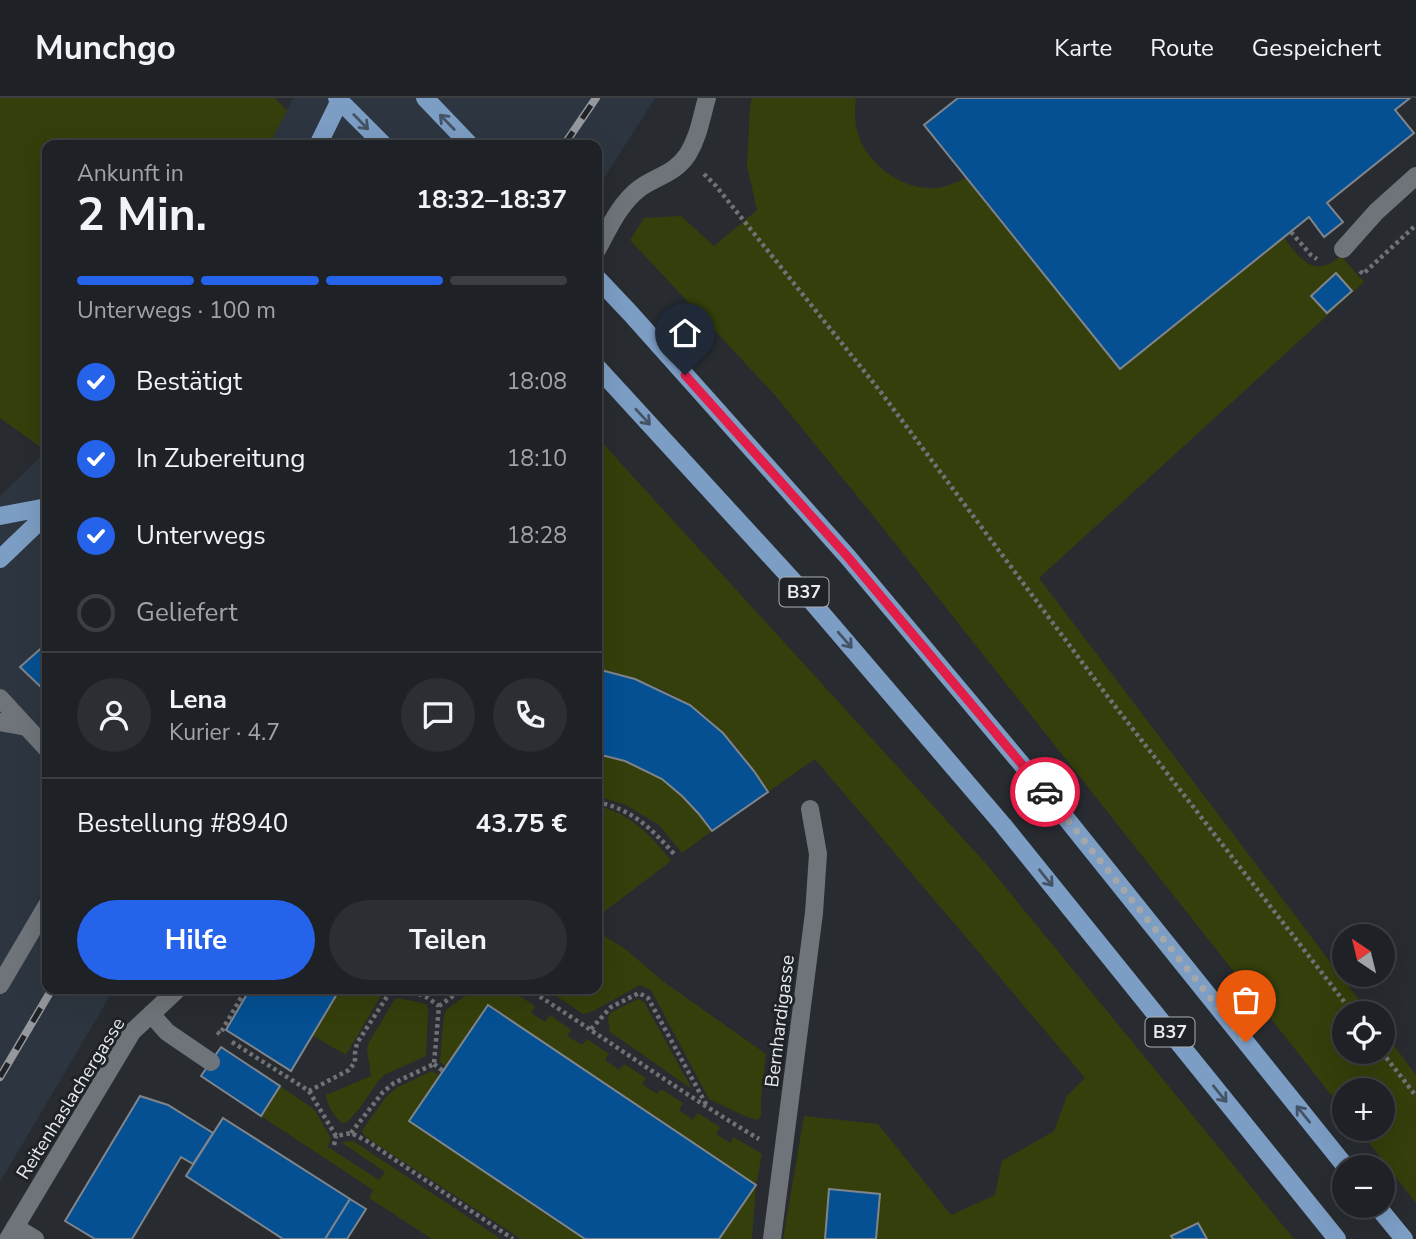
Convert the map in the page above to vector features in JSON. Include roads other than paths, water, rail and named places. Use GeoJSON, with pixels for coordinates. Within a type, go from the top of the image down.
{"type":"FeatureCollection","features":[{"type":"Feature","properties":{"kind":"main road"},"geometry":{"type":"LineString","coordinates":[[320,140],[339,98],[379,140]]}},
{"type":"Feature","properties":{"kind":"main road"},"geometry":{"type":"LineString","coordinates":[[425,98],[465,140]]}},
{"type":"Feature","properties":{"kind":"main road","name":"B37"},"geometry":{"type":"LineString","coordinates":[[602,283],[847,556],[1037,782],[1336,1155]]}},
{"type":"Feature","properties":{"kind":"main road","name":"B37"},"geometry":{"type":"LineString","coordinates":[[602,372],[807,596],[1003,825],[1337,1239]]}},
{"type":"Feature","properties":{"kind":"main road"},"geometry":{"type":"LineString","coordinates":[[0,516],[42,508]]}},
{"type":"Feature","properties":{"kind":"main road"},"geometry":{"type":"LineString","coordinates":[[0,559],[42,519]]}},
{"type":"Feature","properties":{"kind":"main road"},"geometry":{"type":"LineString","coordinates":[[1387,1218],[1404,1239]]}},
{"type":"Feature","properties":{"kind":"street"},"geometry":{"type":"LineString","coordinates":[[602,241],[622,206],[641,188],[669,173],[687,156],[699,134],[707,98]]}},
{"type":"Feature","properties":{"kind":"street"},"geometry":{"type":"LineString","coordinates":[[1343,249],[1376,212],[1416,176]]}},
{"type":"Feature","properties":{"kind":"street"},"geometry":{"type":"LineString","coordinates":[[0,698],[42,744]]}},
{"type":"Feature","properties":{"kind":"street"},"geometry":{"type":"LineString","coordinates":[[0,722],[27,727]]}},
{"type":"Feature","properties":{"kind":"street","name":"Bernhardigasse"},"geometry":{"type":"LineString","coordinates":[[772,1239],[816,889],[818,854],[810,809]]}},
{"type":"Feature","properties":{"kind":"street"},"geometry":{"type":"LineString","coordinates":[[0,985],[42,914]]}},
{"type":"Feature","properties":{"kind":"street","name":"Reitenhaslachergasse"},"geometry":{"type":"LineString","coordinates":[[11,1233],[132,1032],[173,994]]}},
{"type":"Feature","properties":{"kind":"street"},"geometry":{"type":"LineString","coordinates":[[151,1014],[167,1032],[211,1062]]}},
{"type":"Feature","properties":{"kind":"street"},"geometry":{"type":"LineString","coordinates":[[11,1233],[36,1239]]}},
{"type":"Feature","properties":{"kind":"railway"},"geometry":{"type":"LineString","coordinates":[[567,140],[596,98]]}},
{"type":"Feature","properties":{"kind":"railway"},"geometry":{"type":"LineString","coordinates":[[0,1077],[49,994]]}}]}
